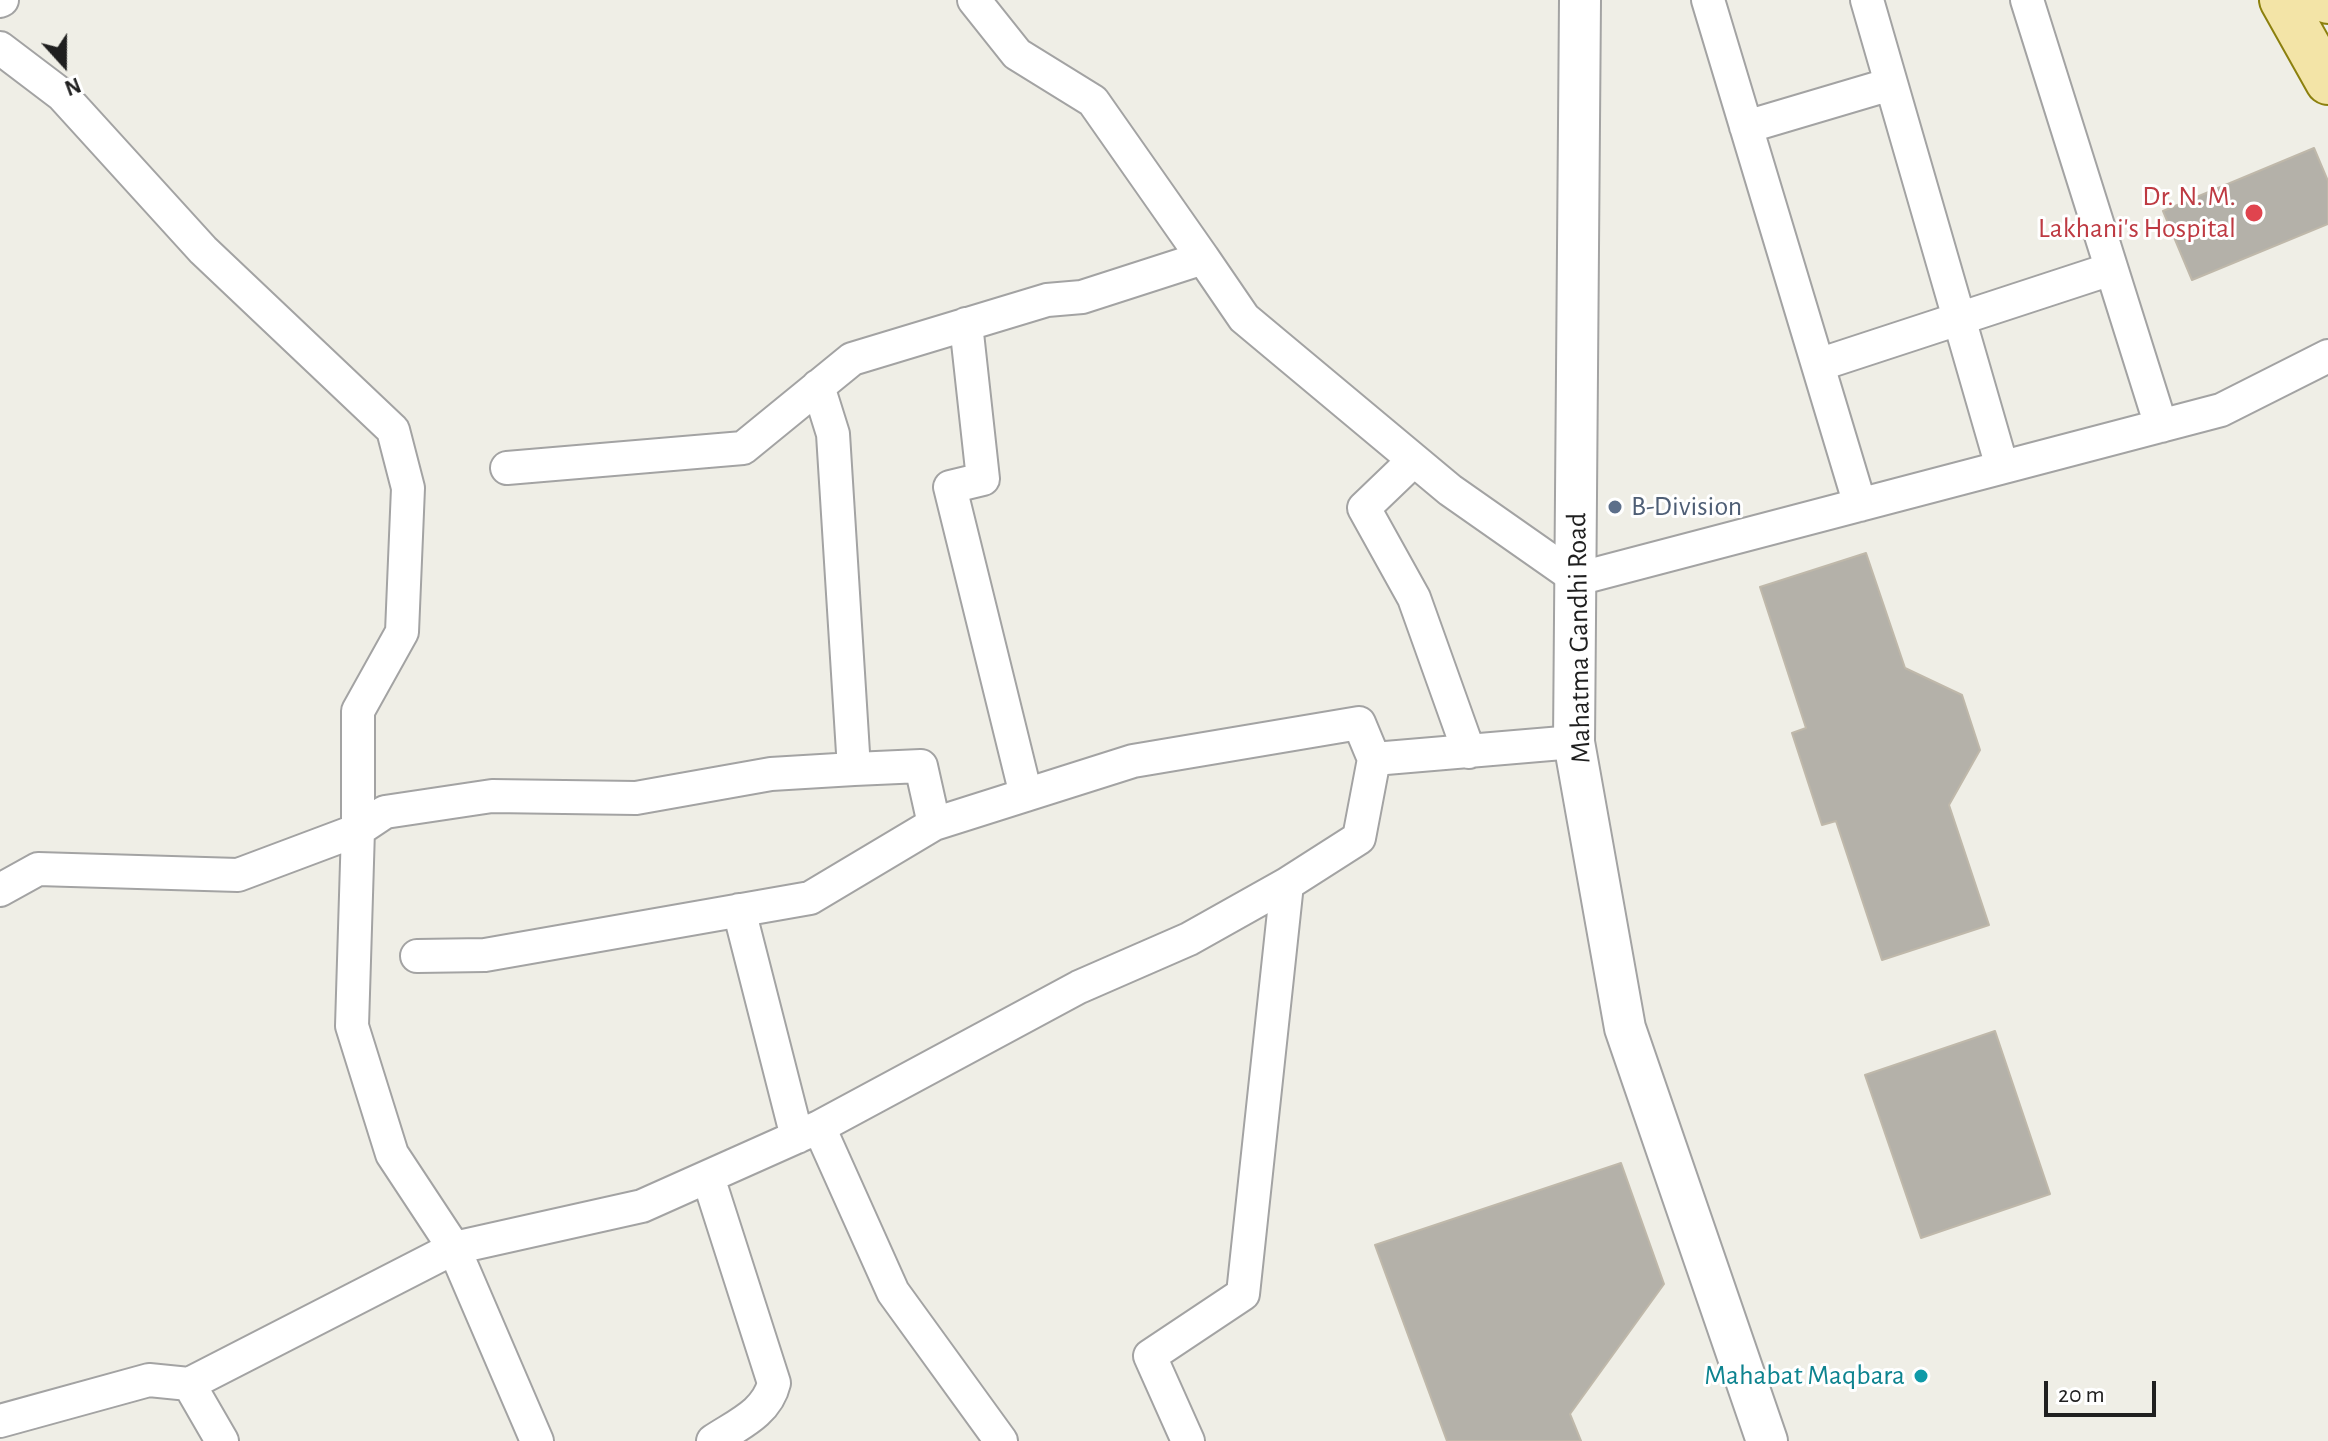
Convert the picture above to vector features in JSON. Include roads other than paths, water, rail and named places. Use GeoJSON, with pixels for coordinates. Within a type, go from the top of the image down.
{"type":"FeatureCollection","features":[{"type":"Feature","properties":{"kind":"main road"},"geometry":{"type":"LineString","coordinates":[[2282,0],[2328,82]]}},
{"type":"Feature","properties":{"kind":"street"},"geometry":{"type":"LineString","coordinates":[[974,0],[1017,54],[1093,101],[1244,318],[1450,490],[1577,579],[2221,410],[2328,356]]}},
{"type":"Feature","properties":{"kind":"street","name":"Mahatma Gandhi Road"},"geometry":{"type":"LineString","coordinates":[[1580,0],[1574,742],[1625,1028],[1767,1441]]}},
{"type":"Feature","properties":{"kind":"street"},"geometry":{"type":"LineString","coordinates":[[1708,0],[1860,505]]}},
{"type":"Feature","properties":{"kind":"street"},"geometry":{"type":"LineString","coordinates":[[1867,0],[2002,467]]}},
{"type":"Feature","properties":{"kind":"street"},"geometry":{"type":"LineString","coordinates":[[2027,0],[2161,426]]}},
{"type":"Feature","properties":{"kind":"street"},"geometry":{"type":"LineString","coordinates":[[0,48],[62,95],[203,250],[393,430],[408,488],[402,632],[358,711],[352,1026],[392,1154],[454,1248],[537,1441]]}},
{"type":"Feature","properties":{"kind":"street"},"geometry":{"type":"LineString","coordinates":[[1746,127],[1891,84]]}},
{"type":"Feature","properties":{"kind":"street"},"geometry":{"type":"LineString","coordinates":[[507,468],[743,448],[852,359],[1047,300],[1082,297],[1203,258]]}},
{"type":"Feature","properties":{"kind":"street"},"geometry":{"type":"LineString","coordinates":[[1818,365],[2111,269]]}},
{"type":"Feature","properties":{"kind":"street"},"geometry":{"type":"LineString","coordinates":[[966,324],[983,479],[950,487],[1026,795]]}},
{"type":"Feature","properties":{"kind":"street"},"geometry":{"type":"LineString","coordinates":[[818,386],[833,434],[854,769]]}},
{"type":"Feature","properties":{"kind":"street"},"geometry":{"type":"LineString","coordinates":[[1414,460],[1364,508],[1414,598],[1469,752]]}},
{"type":"Feature","properties":{"kind":"street"},"geometry":{"type":"LineString","coordinates":[[0,1421],[149,1380],[189,1384],[454,1248],[642,1206],[808,1132],[1079,987],[1189,939],[1287,884],[1359,838],[1374,759],[1359,723],[1133,761],[934,824],[810,898],[485,955],[417,956]]}},
{"type":"Feature","properties":{"kind":"street"},"geometry":{"type":"LineString","coordinates":[[1374,759],[1574,742]]}},
{"type":"Feature","properties":{"kind":"street"},"geometry":{"type":"LineString","coordinates":[[0,890],[38,869],[238,875],[358,830],[385,812],[492,796],[636,798],[771,774],[921,766],[934,824]]}},
{"type":"Feature","properties":{"kind":"street"},"geometry":{"type":"LineString","coordinates":[[1188,1441],[1150,1356],[1243,1294],[1287,884]]}},
{"type":"Feature","properties":{"kind":"street"},"geometry":{"type":"LineString","coordinates":[[739,910],[808,1132],[893,1292],[1001,1441]]}},
{"type":"Feature","properties":{"kind":"street"},"geometry":{"type":"LineString","coordinates":[[708,1177],[774,1383],[772,1395],[759,1412],[713,1441]]}},
{"type":"Feature","properties":{"kind":"street"},"geometry":{"type":"LineString","coordinates":[[189,1384],[222,1441]]}},
{"type":"Feature","properties":{"kind":"place","name":"Dr. N. M. Lakhani's Hospital"},"geometry":{"type":"Point","coordinates":[2254,213]}},
{"type":"Feature","properties":{"kind":"place","name":"B-Division"},"geometry":{"type":"Point","coordinates":[1615,507]}},
{"type":"Feature","properties":{"kind":"place","name":"Mahabat Maqbara"},"geometry":{"type":"Point","coordinates":[1921,1376]}}]}
